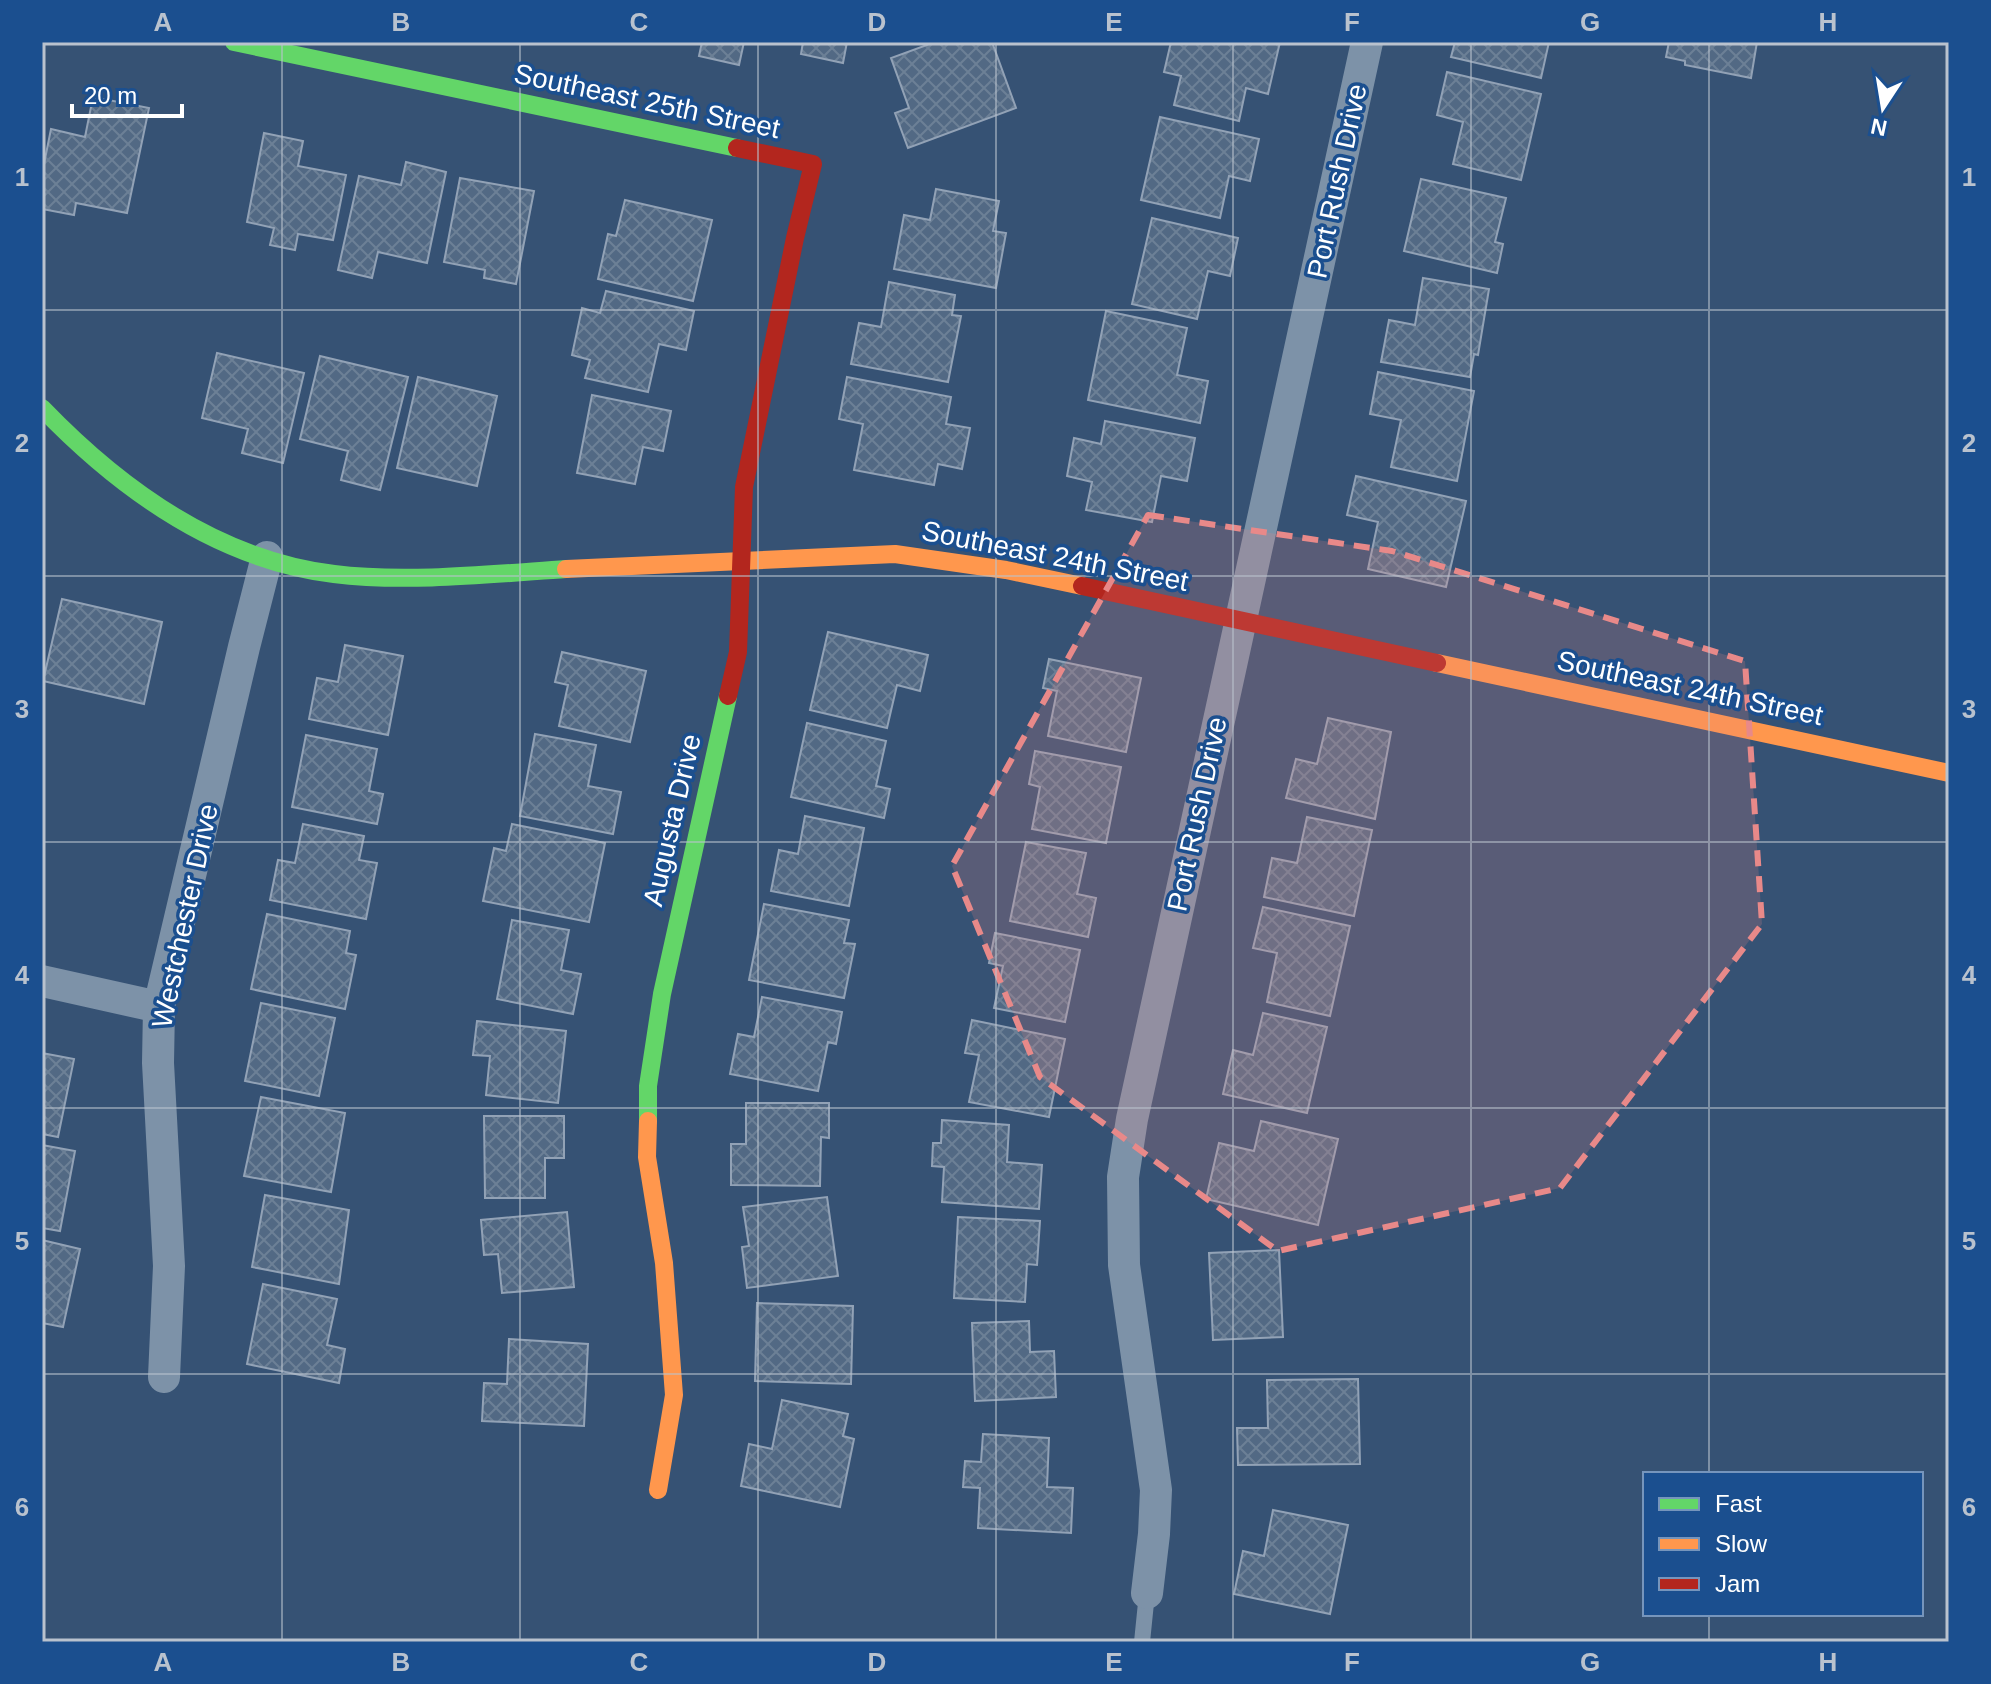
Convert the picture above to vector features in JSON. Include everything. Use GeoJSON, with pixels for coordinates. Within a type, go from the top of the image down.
{"type":"FeatureCollection","features":[{"type":"Feature","properties":{"kind":"street","name":"Southeast 25th Street"},"geometry":{"type":"LineString","coordinates":[[234,42],[813,164]]}},
{"type":"Feature","properties":{"kind":"street","name":"Port Rush Drive"},"geometry":{"type":"LineString","coordinates":[[1147,1593],[1156,1490],[1124,1265],[1123,1177],[1132,1119],[1367,42]]}},
{"type":"Feature","properties":{"kind":"street","name":"Augusta Drive"},"geometry":{"type":"LineString","coordinates":[[658,1490],[674,1395],[664,1263],[647,1157],[648,1086],[662,994],[738,652],[744,487],[813,164]]}},
{"type":"Feature","properties":{"kind":"street","name":"Southeast 24th Street"},"geometry":{"type":"LineString","coordinates":[[42,408],[76,445],[178,521],[227,544],[320,572],[369,577],[458,576],[895,554],[947,560],[1006,570],[1949,773]]}},
{"type":"Feature","properties":{"kind":"street","name":"Westchester Drive"},"geometry":{"type":"LineString","coordinates":[[164,1377],[169,1266],[158,1063],[159,1007],[267,557]]}},
{"type":"Feature","properties":{"kind":"street"},"geometry":{"type":"LineString","coordinates":[[42,981],[159,1007]]}},
{"type":"Feature","properties":{"kind":"lane"},"geometry":{"type":"LineString","coordinates":[[1142,1642],[1147,1593]]}},
{"type":"Feature","properties":{"kind":"highlighted area"},"geometry":{"type":"Polygon","coordinates":[[[1148,515],[1392,551],[1745,661],[1762,924],[1560,1188],[1278,1251],[1040,1077],[952,866],[1148,515]]]}},
{"type":"Feature","properties":{"kind":"building"},"geometry":{"type":"Polygon","coordinates":[[[702,42],[744,42],[739,65],[699,56],[702,42]]]}},
{"type":"Feature","properties":{"kind":"building"},"geometry":{"type":"Polygon","coordinates":[[[803,42],[847,42],[843,63],[801,54],[803,42]]]}},
{"type":"Feature","properties":{"kind":"building"},"geometry":{"type":"Polygon","coordinates":[[[935,42],[992,42],[1016,108],[908,148],[895,113],[909,108],[891,58],[935,42]]]}},
{"type":"Feature","properties":{"kind":"building"},"geometry":{"type":"Polygon","coordinates":[[[1171,42],[1280,42],[1268,94],[1246,88],[1239,121],[1174,105],[1181,76],[1164,72],[1171,42]]]}},
{"type":"Feature","properties":{"kind":"building"},"geometry":{"type":"Polygon","coordinates":[[[1455,42],[1549,42],[1541,78],[1451,57],[1455,42]]]}},
{"type":"Feature","properties":{"kind":"building"},"geometry":{"type":"Polygon","coordinates":[[[1669,42],[1757,42],[1751,78],[1685,65],[1685,61],[1666,57],[1669,42]]]}},
{"type":"Feature","properties":{"kind":"building"},"geometry":{"type":"Polygon","coordinates":[[[1447,72],[1541,94],[1521,180],[1453,164],[1463,122],[1437,115],[1447,72]]]}},
{"type":"Feature","properties":{"kind":"building"},"geometry":{"type":"Polygon","coordinates":[[[93,97],[149,108],[127,213],[76,203],[74,215],[42,209],[42,174],[51,129],[85,137],[93,97]]]}},
{"type":"Feature","properties":{"kind":"building"},"geometry":{"type":"Polygon","coordinates":[[[1160,117],[1259,139],[1250,181],[1229,176],[1220,218],[1141,200],[1160,117]]]}},
{"type":"Feature","properties":{"kind":"building"},"geometry":{"type":"Polygon","coordinates":[[[264,133],[303,141],[298,166],[346,175],[333,240],[298,234],[295,250],[270,245],[274,228],[247,222],[264,133]]]}},
{"type":"Feature","properties":{"kind":"building"},"geometry":{"type":"Polygon","coordinates":[[[406,162],[446,172],[427,263],[378,252],[372,278],[338,270],[359,176],[401,185],[406,162]]]}},
{"type":"Feature","properties":{"kind":"building"},"geometry":{"type":"Polygon","coordinates":[[[460,178],[534,191],[516,284],[484,278],[485,270],[444,262],[460,178]]]}},
{"type":"Feature","properties":{"kind":"building"},"geometry":{"type":"Polygon","coordinates":[[[1421,179],[1506,198],[1495,242],[1503,244],[1497,273],[1404,251],[1421,179]]]}},
{"type":"Feature","properties":{"kind":"building"},"geometry":{"type":"Polygon","coordinates":[[[936,189],[999,201],[993,231],[1006,233],[996,288],[894,269],[904,215],[930,220],[936,189]]]}},
{"type":"Feature","properties":{"kind":"building"},"geometry":{"type":"Polygon","coordinates":[[[625,200],[712,220],[693,301],[598,279],[608,234],[616,236],[625,200]]]}},
{"type":"Feature","properties":{"kind":"building"},"geometry":{"type":"Polygon","coordinates":[[[1152,218],[1238,238],[1230,276],[1208,271],[1197,319],[1132,304],[1152,218]]]}},
{"type":"Feature","properties":{"kind":"building"},"geometry":{"type":"Polygon","coordinates":[[[1423,278],[1489,289],[1478,355],[1474,354],[1470,377],[1381,362],[1389,320],[1415,325],[1423,278]]]}},
{"type":"Feature","properties":{"kind":"building"},"geometry":{"type":"Polygon","coordinates":[[[889,282],[955,295],[952,315],[961,316],[948,382],[851,364],[859,323],[881,327],[889,282]]]}},
{"type":"Feature","properties":{"kind":"building"},"geometry":{"type":"Polygon","coordinates":[[[606,291],[694,311],[686,350],[659,344],[648,392],[585,378],[590,360],[572,355],[582,308],[600,313],[606,291]]]}},
{"type":"Feature","properties":{"kind":"building"},"geometry":{"type":"Polygon","coordinates":[[[1106,311],[1187,328],[1177,375],[1208,381],[1200,423],[1088,400],[1106,311]]]}},
{"type":"Feature","properties":{"kind":"building"},"geometry":{"type":"Polygon","coordinates":[[[217,353],[304,373],[283,463],[242,453],[248,429],[202,418],[217,353]]]}},
{"type":"Feature","properties":{"kind":"building"},"geometry":{"type":"Polygon","coordinates":[[[320,356],[408,377],[380,490],[341,480],[348,451],[300,439],[320,356]]]}},
{"type":"Feature","properties":{"kind":"building"},"geometry":{"type":"Polygon","coordinates":[[[1378,372],[1474,391],[1457,481],[1391,467],[1401,420],[1370,414],[1378,372]]]}},
{"type":"Feature","properties":{"kind":"building"},"geometry":{"type":"Polygon","coordinates":[[[418,377],[497,396],[477,486],[397,468],[418,377]]]}},
{"type":"Feature","properties":{"kind":"building"},"geometry":{"type":"Polygon","coordinates":[[[847,377],[951,397],[946,424],[970,428],[962,469],[938,464],[934,485],[854,470],[863,424],[839,419],[847,377]]]}},
{"type":"Feature","properties":{"kind":"building"},"geometry":{"type":"Polygon","coordinates":[[[592,395],[671,411],[663,451],[643,447],[635,484],[577,473],[592,395]]]}},
{"type":"Feature","properties":{"kind":"building"},"geometry":{"type":"Polygon","coordinates":[[[1105,421],[1195,438],[1187,481],[1161,476],[1152,522],[1086,510],[1092,482],[1067,476],[1074,438],[1101,444],[1105,421]]]}},
{"type":"Feature","properties":{"kind":"building"},"geometry":{"type":"Polygon","coordinates":[[[1356,476],[1466,501],[1446,587],[1368,569],[1378,522],[1347,515],[1356,476]]]}},
{"type":"Feature","properties":{"kind":"building"},"geometry":{"type":"Polygon","coordinates":[[[62,599],[162,622],[144,704],[43,681],[62,599]]]}},
{"type":"Feature","properties":{"kind":"building"},"geometry":{"type":"Polygon","coordinates":[[[828,632],[928,655],[920,691],[897,685],[887,728],[810,710],[828,632]]]}},
{"type":"Feature","properties":{"kind":"building"},"geometry":{"type":"Polygon","coordinates":[[[345,645],[403,656],[388,735],[309,719],[317,678],[338,682],[345,645]]]}},
{"type":"Feature","properties":{"kind":"building"},"geometry":{"type":"Polygon","coordinates":[[[562,652],[646,671],[630,742],[559,726],[568,685],[555,682],[562,652]]]}},
{"type":"Feature","properties":{"kind":"building"},"geometry":{"type":"Polygon","coordinates":[[[1049,659],[1141,678],[1126,752],[1048,736],[1057,691],[1043,688],[1049,659]]]}},
{"type":"Feature","properties":{"kind":"building"},"geometry":{"type":"Polygon","coordinates":[[[1328,718],[1391,732],[1375,819],[1286,798],[1296,759],[1317,764],[1328,718]]]}},
{"type":"Feature","properties":{"kind":"building"},"geometry":{"type":"Polygon","coordinates":[[[807,723],[886,741],[876,786],[890,789],[884,818],[791,797],[807,723]]]}},
{"type":"Feature","properties":{"kind":"building"},"geometry":{"type":"Polygon","coordinates":[[[535,734],[596,745],[588,786],[621,792],[613,834],[520,816],[535,734]]]}},
{"type":"Feature","properties":{"kind":"building"},"geometry":{"type":"Polygon","coordinates":[[[306,735],[377,749],[369,791],[383,794],[377,824],[292,807],[306,735]]]}},
{"type":"Feature","properties":{"kind":"building"},"geometry":{"type":"Polygon","coordinates":[[[1035,751],[1121,767],[1106,843],[1032,829],[1040,787],[1029,784],[1035,751]]]}},
{"type":"Feature","properties":{"kind":"building"},"geometry":{"type":"Polygon","coordinates":[[[805,816],[864,828],[849,906],[771,891],[779,850],[798,854],[805,816]]]}},
{"type":"Feature","properties":{"kind":"building"},"geometry":{"type":"Polygon","coordinates":[[[1307,817],[1372,830],[1354,916],[1264,897],[1272,858],[1297,863],[1307,817]]]}},
{"type":"Feature","properties":{"kind":"building"},"geometry":{"type":"Polygon","coordinates":[[[303,824],[364,836],[359,860],[377,863],[366,919],[270,900],[278,860],[295,863],[303,824]]]}},
{"type":"Feature","properties":{"kind":"building"},"geometry":{"type":"Polygon","coordinates":[[[512,824],[605,843],[589,922],[483,901],[494,848],[506,851],[512,824]]]}},
{"type":"Feature","properties":{"kind":"building"},"geometry":{"type":"Polygon","coordinates":[[[1026,842],[1086,853],[1077,894],[1096,898],[1088,937],[1010,921],[1026,842]]]}},
{"type":"Feature","properties":{"kind":"building"},"geometry":{"type":"Polygon","coordinates":[[[764,904],[849,920],[844,943],[855,944],[844,998],[749,980],[764,904]]]}},
{"type":"Feature","properties":{"kind":"building"},"geometry":{"type":"Polygon","coordinates":[[[1263,907],[1350,926],[1330,1016],[1267,1002],[1277,953],[1253,948],[1263,907]]]}},
{"type":"Feature","properties":{"kind":"building"},"geometry":{"type":"Polygon","coordinates":[[[267,914],[350,931],[346,953],[356,955],[345,1009],[251,989],[267,914]]]}},
{"type":"Feature","properties":{"kind":"building"},"geometry":{"type":"Polygon","coordinates":[[[512,920],[569,930],[561,970],[581,974],[573,1014],[497,999],[512,920]]]}},
{"type":"Feature","properties":{"kind":"building"},"geometry":{"type":"Polygon","coordinates":[[[995,933],[1080,950],[1065,1022],[994,1008],[1003,966],[989,963],[995,933]]]}},
{"type":"Feature","properties":{"kind":"building"},"geometry":{"type":"Polygon","coordinates":[[[762,997],[842,1012],[836,1044],[828,1042],[818,1091],[730,1074],[738,1034],[754,1037],[762,997]]]}},
{"type":"Feature","properties":{"kind":"building"},"geometry":{"type":"Polygon","coordinates":[[[261,1003],[335,1018],[319,1096],[245,1081],[261,1003]]]}},
{"type":"Feature","properties":{"kind":"building"},"geometry":{"type":"Polygon","coordinates":[[[1263,1013],[1327,1027],[1307,1113],[1223,1094],[1233,1050],[1253,1055],[1263,1013]]]}},
{"type":"Feature","properties":{"kind":"building"},"geometry":{"type":"Polygon","coordinates":[[[972,1020],[1065,1039],[1049,1117],[969,1102],[979,1055],[965,1053],[972,1020]]]}},
{"type":"Feature","properties":{"kind":"building"},"geometry":{"type":"Polygon","coordinates":[[[477,1021],[566,1031],[558,1103],[486,1095],[490,1056],[473,1055],[477,1021]]]}},
{"type":"Feature","properties":{"kind":"building"},"geometry":{"type":"Polygon","coordinates":[[[42,1053],[74,1059],[58,1137],[42,1134],[42,1053]]]}},
{"type":"Feature","properties":{"kind":"building"},"geometry":{"type":"Polygon","coordinates":[[[261,1097],[345,1113],[331,1192],[244,1176],[261,1097]]]}},
{"type":"Feature","properties":{"kind":"building"},"geometry":{"type":"Polygon","coordinates":[[[746,1103],[829,1103],[829,1138],[821,1137],[820,1186],[731,1185],[731,1144],[746,1144],[746,1103]]]}},
{"type":"Feature","properties":{"kind":"building"},"geometry":{"type":"Polygon","coordinates":[[[484,1116],[564,1116],[564,1158],[545,1158],[545,1198],[485,1198],[484,1116]]]}},
{"type":"Feature","properties":{"kind":"building"},"geometry":{"type":"Polygon","coordinates":[[[942,1120],[1009,1125],[1007,1162],[1042,1165],[1039,1209],[942,1202],[944,1167],[932,1166],[933,1143],[941,1143],[942,1120]]]}},
{"type":"Feature","properties":{"kind":"building"},"geometry":{"type":"Polygon","coordinates":[[[1261,1121],[1338,1139],[1318,1225],[1206,1199],[1219,1143],[1254,1151],[1261,1121]]]}},
{"type":"Feature","properties":{"kind":"building"},"geometry":{"type":"Polygon","coordinates":[[[42,1145],[75,1151],[60,1231],[42,1228],[42,1145]]]}},
{"type":"Feature","properties":{"kind":"building"},"geometry":{"type":"Polygon","coordinates":[[[265,1195],[349,1210],[339,1284],[252,1267],[265,1195]]]}},
{"type":"Feature","properties":{"kind":"building"},"geometry":{"type":"Polygon","coordinates":[[[827,1197],[838,1276],[747,1288],[742,1247],[749,1246],[743,1207],[827,1197]]]}},
{"type":"Feature","properties":{"kind":"building"},"geometry":{"type":"Polygon","coordinates":[[[567,1212],[574,1287],[502,1293],[498,1254],[484,1255],[481,1220],[567,1212]]]}},
{"type":"Feature","properties":{"kind":"building"},"geometry":{"type":"Polygon","coordinates":[[[958,1217],[1040,1221],[1037,1265],[1027,1264],[1025,1302],[954,1298],[958,1217]]]}},
{"type":"Feature","properties":{"kind":"building"},"geometry":{"type":"Polygon","coordinates":[[[42,1240],[80,1249],[63,1327],[42,1323],[42,1240]]]}},
{"type":"Feature","properties":{"kind":"building"},"geometry":{"type":"Polygon","coordinates":[[[1279,1250],[1283,1337],[1213,1340],[1209,1253],[1279,1250]]]}},
{"type":"Feature","properties":{"kind":"building"},"geometry":{"type":"Polygon","coordinates":[[[263,1284],[337,1299],[327,1345],[345,1349],[339,1383],[247,1364],[263,1284]]]}},
{"type":"Feature","properties":{"kind":"building"},"geometry":{"type":"Polygon","coordinates":[[[757,1303],[853,1306],[851,1384],[755,1381],[757,1303]]]}},
{"type":"Feature","properties":{"kind":"building"},"geometry":{"type":"Polygon","coordinates":[[[1029,1321],[1030,1352],[1054,1351],[1056,1397],[975,1401],[972,1323],[1029,1321]]]}},
{"type":"Feature","properties":{"kind":"building"},"geometry":{"type":"Polygon","coordinates":[[[509,1339],[588,1344],[584,1426],[482,1421],[484,1383],[507,1384],[509,1339]]]}},
{"type":"Feature","properties":{"kind":"building"},"geometry":{"type":"Polygon","coordinates":[[[1358,1379],[1360,1464],[1238,1465],[1237,1428],[1268,1428],[1267,1380],[1358,1379]]]}},
{"type":"Feature","properties":{"kind":"building"},"geometry":{"type":"Polygon","coordinates":[[[782,1400],[848,1414],[843,1436],[854,1439],[840,1507],[741,1486],[749,1444],[772,1449],[782,1400]]]}},
{"type":"Feature","properties":{"kind":"building"},"geometry":{"type":"Polygon","coordinates":[[[983,1434],[1049,1438],[1047,1487],[1073,1488],[1071,1533],[978,1528],[980,1488],[963,1487],[965,1461],[981,1462],[983,1434]]]}},
{"type":"Feature","properties":{"kind":"building"},"geometry":{"type":"Polygon","coordinates":[[[1273,1510],[1348,1525],[1330,1614],[1234,1594],[1243,1551],[1264,1556],[1273,1510]]]}},
{"type":"Feature","properties":{"kind":"traffic: fast"},"geometry":{"type":"LineString","coordinates":[[234,42],[737,148]]}},
{"type":"Feature","properties":{"kind":"traffic: fast"},"geometry":{"type":"LineString","coordinates":[[42,408],[72,438],[138,492],[212,537],[251,554],[292,566],[361,577],[449,577],[566,569]]}},
{"type":"Feature","properties":{"kind":"traffic: fast"},"geometry":{"type":"LineString","coordinates":[[648,1121],[648,1086],[662,994],[728,696]]}},
{"type":"Feature","properties":{"kind":"traffic: slow"},"geometry":{"type":"LineString","coordinates":[[566,569],[895,554],[1006,570],[1082,586]]}},
{"type":"Feature","properties":{"kind":"traffic: slow"},"geometry":{"type":"LineString","coordinates":[[1437,663],[1949,773]]}},
{"type":"Feature","properties":{"kind":"traffic: slow"},"geometry":{"type":"LineString","coordinates":[[648,1121],[647,1157],[664,1263],[674,1395],[658,1490]]}},
{"type":"Feature","properties":{"kind":"traffic: jam"},"geometry":{"type":"LineString","coordinates":[[728,696],[738,652],[744,487],[813,164],[737,148]]}},
{"type":"Feature","properties":{"kind":"traffic: jam"},"geometry":{"type":"LineString","coordinates":[[1082,586],[1437,663]]}}]}
